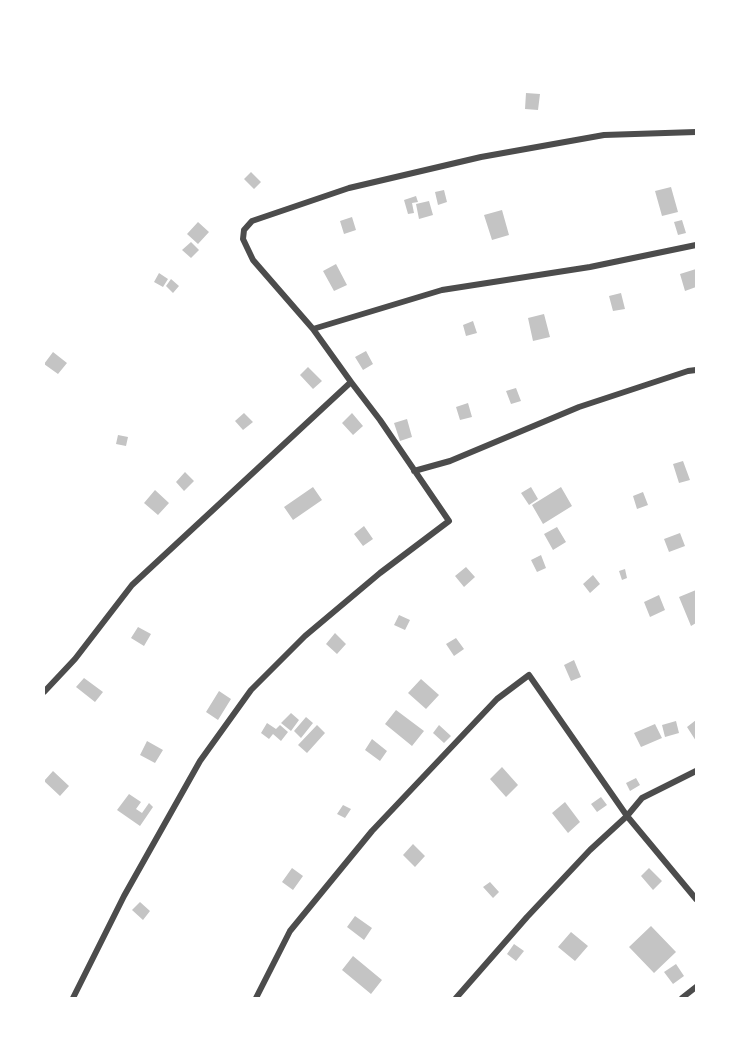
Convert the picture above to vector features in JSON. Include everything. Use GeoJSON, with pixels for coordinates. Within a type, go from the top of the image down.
{"type":"FeatureCollection","features":[{"type":"Feature","properties":{"kind":"street"},"geometry":{"type":"LineString","coordinates":[[73,999],[124,896],[200,761],[250,690],[313,629],[380,573],[449,521],[313,329],[252,260],[243,238],[243,230],[252,221],[350,188],[481,157],[604,135],[696,132]]}},
{"type":"Feature","properties":{"kind":"street"},"geometry":{"type":"LineString","coordinates":[[313,329],[442,290],[590,267],[696,245]]}},
{"type":"Feature","properties":{"kind":"street"},"geometry":{"type":"LineString","coordinates":[[414,471],[450,461],[579,407],[696,370]]}},
{"type":"Feature","properties":{"kind":"street"},"geometry":{"type":"LineString","coordinates":[[44,692],[75,659],[132,585],[351,381]]}},
{"type":"Feature","properties":{"kind":"street"},"geometry":{"type":"LineString","coordinates":[[256,999],[290,931],[372,831],[497,699],[529,675],[627,816],[696,899]]}},
{"type":"Feature","properties":{"kind":"street"},"geometry":{"type":"LineString","coordinates":[[456,999],[527,917],[642,798],[696,771]]}},
{"type":"Feature","properties":{"kind":"street"},"geometry":{"type":"LineString","coordinates":[[682,999],[696,987]]}},
{"type":"Feature","properties":{"kind":"building"},"geometry":{"type":"Polygon","coordinates":[[[526,93],[540,94],[538,110],[525,109],[526,93]]]}},
{"type":"Feature","properties":{"kind":"building"},"geometry":{"type":"Polygon","coordinates":[[[251,172],[261,182],[254,189],[244,179],[251,172]]]}},
{"type":"Feature","properties":{"kind":"building"},"geometry":{"type":"Polygon","coordinates":[[[671,187],[678,212],[662,216],[655,191],[671,187]]]}},
{"type":"Feature","properties":{"kind":"building"},"geometry":{"type":"Polygon","coordinates":[[[444,190],[447,202],[438,205],[435,192],[444,190]]]}},
{"type":"Feature","properties":{"kind":"building"},"geometry":{"type":"Polygon","coordinates":[[[416,196],[418,202],[412,203],[414,213],[408,214],[404,200],[416,196]]]}},
{"type":"Feature","properties":{"kind":"building"},"geometry":{"type":"Polygon","coordinates":[[[429,201],[433,215],[419,219],[416,204],[429,201]]]}},
{"type":"Feature","properties":{"kind":"building"},"geometry":{"type":"Polygon","coordinates":[[[502,210],[509,235],[492,240],[484,215],[502,210]]]}},
{"type":"Feature","properties":{"kind":"building"},"geometry":{"type":"Polygon","coordinates":[[[352,217],[356,230],[344,234],[340,221],[352,217]]]}},
{"type":"Feature","properties":{"kind":"building"},"geometry":{"type":"Polygon","coordinates":[[[682,220],[686,233],[678,235],[674,222],[682,220]]]}},
{"type":"Feature","properties":{"kind":"building"},"geometry":{"type":"Polygon","coordinates":[[[198,222],[209,232],[198,244],[187,234],[198,222]]]}},
{"type":"Feature","properties":{"kind":"building"},"geometry":{"type":"Polygon","coordinates":[[[191,242],[199,250],[191,258],[182,250],[191,242]]]}},
{"type":"Feature","properties":{"kind":"building"},"geometry":{"type":"Polygon","coordinates":[[[336,264],[347,285],[334,291],[323,271],[336,264]]]}},
{"type":"Feature","properties":{"kind":"building"},"geometry":{"type":"Polygon","coordinates":[[[696,269],[696,287],[685,291],[680,274],[696,269]]]}},
{"type":"Feature","properties":{"kind":"building"},"geometry":{"type":"Polygon","coordinates":[[[159,273],[168,279],[163,287],[154,282],[159,273]]]}},
{"type":"Feature","properties":{"kind":"building"},"geometry":{"type":"Polygon","coordinates":[[[171,279],[179,286],[173,293],[166,286],[171,279]]]}},
{"type":"Feature","properties":{"kind":"building"},"geometry":{"type":"Polygon","coordinates":[[[621,293],[625,309],[613,311],[609,296],[621,293]]]}},
{"type":"Feature","properties":{"kind":"building"},"geometry":{"type":"Polygon","coordinates":[[[544,314],[550,337],[533,341],[528,318],[544,314]]]}},
{"type":"Feature","properties":{"kind":"building"},"geometry":{"type":"Polygon","coordinates":[[[473,321],[477,333],[466,336],[463,325],[473,321]]]}},
{"type":"Feature","properties":{"kind":"building"},"geometry":{"type":"Polygon","coordinates":[[[366,351],[373,364],[363,370],[355,357],[366,351]]]}},
{"type":"Feature","properties":{"kind":"building"},"geometry":{"type":"Polygon","coordinates":[[[53,352],[67,363],[58,374],[44,364],[53,352]]]}},
{"type":"Feature","properties":{"kind":"building"},"geometry":{"type":"Polygon","coordinates":[[[308,367],[322,381],[313,389],[300,375],[308,367]]]}},
{"type":"Feature","properties":{"kind":"building"},"geometry":{"type":"Polygon","coordinates":[[[516,388],[521,401],[511,404],[506,391],[516,388]]]}},
{"type":"Feature","properties":{"kind":"building"},"geometry":{"type":"Polygon","coordinates":[[[468,403],[472,417],[460,420],[456,407],[468,403]]]}},
{"type":"Feature","properties":{"kind":"building"},"geometry":{"type":"Polygon","coordinates":[[[244,413],[253,422],[243,430],[235,421],[244,413]]]}},
{"type":"Feature","properties":{"kind":"building"},"geometry":{"type":"Polygon","coordinates":[[[352,413],[363,426],[353,435],[342,423],[352,413]]]}},
{"type":"Feature","properties":{"kind":"building"},"geometry":{"type":"Polygon","coordinates":[[[407,419],[412,437],[400,441],[394,423],[407,419]]]}},
{"type":"Feature","properties":{"kind":"building"},"geometry":{"type":"Polygon","coordinates":[[[118,435],[128,437],[126,446],[116,444],[118,435]]]}},
{"type":"Feature","properties":{"kind":"building"},"geometry":{"type":"Polygon","coordinates":[[[683,461],[690,480],[679,483],[673,464],[683,461]]]}},
{"type":"Feature","properties":{"kind":"building"},"geometry":{"type":"Polygon","coordinates":[[[185,472],[194,481],[184,491],[176,482],[185,472]]]}},
{"type":"Feature","properties":{"kind":"building"},"geometry":{"type":"Polygon","coordinates":[[[313,487],[322,500],[293,520],[284,507],[313,487]]]}},
{"type":"Feature","properties":{"kind":"building"},"geometry":{"type":"Polygon","coordinates":[[[531,487],[538,499],[529,505],[521,493],[531,487]]]}},
{"type":"Feature","properties":{"kind":"building"},"geometry":{"type":"Polygon","coordinates":[[[561,487],[572,506],[543,524],[532,505],[561,487]]]}},
{"type":"Feature","properties":{"kind":"building"},"geometry":{"type":"Polygon","coordinates":[[[155,490],[169,503],[158,515],[144,503],[155,490]]]}},
{"type":"Feature","properties":{"kind":"building"},"geometry":{"type":"Polygon","coordinates":[[[643,492],[648,505],[637,509],[633,496],[643,492]]]}},
{"type":"Feature","properties":{"kind":"building"},"geometry":{"type":"Polygon","coordinates":[[[364,526],[373,539],[363,546],[354,534],[364,526]]]}},
{"type":"Feature","properties":{"kind":"building"},"geometry":{"type":"Polygon","coordinates":[[[557,527],[566,542],[553,550],[544,534],[557,527]]]}},
{"type":"Feature","properties":{"kind":"building"},"geometry":{"type":"Polygon","coordinates":[[[680,533],[685,546],[669,552],[664,539],[680,533]]]}},
{"type":"Feature","properties":{"kind":"building"},"geometry":{"type":"Polygon","coordinates":[[[541,555],[546,568],[537,572],[531,560],[541,555]]]}},
{"type":"Feature","properties":{"kind":"building"},"geometry":{"type":"Polygon","coordinates":[[[466,567],[475,577],[464,587],[455,576],[466,567]]]}},
{"type":"Feature","properties":{"kind":"building"},"geometry":{"type":"Polygon","coordinates":[[[625,569],[627,578],[622,580],[619,571],[625,569]]]}},
{"type":"Feature","properties":{"kind":"building"},"geometry":{"type":"Polygon","coordinates":[[[593,575],[600,584],[590,593],[583,584],[593,575]]]}},
{"type":"Feature","properties":{"kind":"building"},"geometry":{"type":"Polygon","coordinates":[[[696,590],[696,623],[691,626],[679,597],[696,590]]]}},
{"type":"Feature","properties":{"kind":"building"},"geometry":{"type":"Polygon","coordinates":[[[659,595],[665,610],[650,617],[644,602],[659,595]]]}},
{"type":"Feature","properties":{"kind":"building"},"geometry":{"type":"Polygon","coordinates":[[[399,615],[410,620],[405,630],[394,625],[399,615]]]}},
{"type":"Feature","properties":{"kind":"building"},"geometry":{"type":"Polygon","coordinates":[[[138,627],[151,634],[144,646],[131,638],[138,627]]]}},
{"type":"Feature","properties":{"kind":"building"},"geometry":{"type":"Polygon","coordinates":[[[335,633],[346,644],[337,654],[326,644],[335,633]]]}},
{"type":"Feature","properties":{"kind":"building"},"geometry":{"type":"Polygon","coordinates":[[[456,638],[464,649],[454,656],[446,644],[456,638]]]}},
{"type":"Feature","properties":{"kind":"building"},"geometry":{"type":"Polygon","coordinates":[[[574,660],[581,677],[571,681],[564,665],[574,660]]]}},
{"type":"Feature","properties":{"kind":"building"},"geometry":{"type":"Polygon","coordinates":[[[84,678],[103,692],[95,702],[76,687],[84,678]]]}},
{"type":"Feature","properties":{"kind":"building"},"geometry":{"type":"Polygon","coordinates":[[[421,679],[439,695],[426,709],[408,693],[421,679]]]}},
{"type":"Feature","properties":{"kind":"building"},"geometry":{"type":"Polygon","coordinates":[[[219,691],[231,699],[218,720],[206,712],[219,691]]]}},
{"type":"Feature","properties":{"kind":"building"},"geometry":{"type":"Polygon","coordinates":[[[396,710],[424,731],[412,746],[385,724],[396,710]]]}},
{"type":"Feature","properties":{"kind":"building"},"geometry":{"type":"Polygon","coordinates":[[[291,713],[299,720],[291,731],[281,723],[291,713]]]}},
{"type":"Feature","properties":{"kind":"building"},"geometry":{"type":"Polygon","coordinates":[[[306,717],[313,723],[301,738],[294,731],[306,717]]]}},
{"type":"Feature","properties":{"kind":"building"},"geometry":{"type":"Polygon","coordinates":[[[696,720],[696,741],[687,727],[696,720]]]}},
{"type":"Feature","properties":{"kind":"building"},"geometry":{"type":"Polygon","coordinates":[[[676,721],[679,733],[665,737],[662,725],[676,721]]]}},
{"type":"Feature","properties":{"kind":"building"},"geometry":{"type":"Polygon","coordinates":[[[267,723],[276,729],[280,725],[288,732],[281,741],[273,734],[269,739],[261,733],[267,723]]]}},
{"type":"Feature","properties":{"kind":"building"},"geometry":{"type":"Polygon","coordinates":[[[655,724],[662,738],[641,747],[634,733],[655,724]]]}},
{"type":"Feature","properties":{"kind":"building"},"geometry":{"type":"Polygon","coordinates":[[[317,725],[325,733],[307,753],[298,745],[317,725]]]}},
{"type":"Feature","properties":{"kind":"building"},"geometry":{"type":"Polygon","coordinates":[[[439,725],[451,736],[444,743],[433,733],[439,725]]]}},
{"type":"Feature","properties":{"kind":"building"},"geometry":{"type":"Polygon","coordinates":[[[372,739],[387,751],[380,761],[365,750],[372,739]]]}},
{"type":"Feature","properties":{"kind":"building"},"geometry":{"type":"Polygon","coordinates":[[[147,741],[163,750],[155,763],[140,755],[147,741]]]}},
{"type":"Feature","properties":{"kind":"building"},"geometry":{"type":"Polygon","coordinates":[[[502,767],[518,785],[506,797],[490,779],[502,767]]]}},
{"type":"Feature","properties":{"kind":"building"},"geometry":{"type":"Polygon","coordinates":[[[53,771],[69,786],[60,796],[44,781],[53,771]]]}},
{"type":"Feature","properties":{"kind":"building"},"geometry":{"type":"Polygon","coordinates":[[[636,778],[640,785],[630,791],[626,783],[636,778]]]}},
{"type":"Feature","properties":{"kind":"building"},"geometry":{"type":"Polygon","coordinates":[[[129,794],[141,802],[136,809],[142,813],[149,803],[153,807],[140,826],[117,810],[129,794]]]}},
{"type":"Feature","properties":{"kind":"building"},"geometry":{"type":"Polygon","coordinates":[[[601,797],[607,805],[597,812],[591,804],[601,797]]]}},
{"type":"Feature","properties":{"kind":"building"},"geometry":{"type":"Polygon","coordinates":[[[565,802],[580,822],[568,833],[552,813],[565,802]]]}},
{"type":"Feature","properties":{"kind":"building"},"geometry":{"type":"Polygon","coordinates":[[[343,805],[351,809],[345,818],[337,814],[343,805]]]}},
{"type":"Feature","properties":{"kind":"building"},"geometry":{"type":"Polygon","coordinates":[[[413,844],[425,856],[415,867],[403,855],[413,844]]]}},
{"type":"Feature","properties":{"kind":"building"},"geometry":{"type":"Polygon","coordinates":[[[292,868],[303,876],[293,890],[282,882],[292,868]]]}},
{"type":"Feature","properties":{"kind":"building"},"geometry":{"type":"Polygon","coordinates":[[[649,868],[662,881],[653,890],[641,876],[649,868]]]}},
{"type":"Feature","properties":{"kind":"building"},"geometry":{"type":"Polygon","coordinates":[[[490,882],[499,892],[493,898],[483,887],[490,882]]]}},
{"type":"Feature","properties":{"kind":"building"},"geometry":{"type":"Polygon","coordinates":[[[140,902],[150,911],[143,920],[132,910],[140,902]]]}},
{"type":"Feature","properties":{"kind":"building"},"geometry":{"type":"Polygon","coordinates":[[[355,916],[372,928],[364,940],[347,927],[355,916]]]}},
{"type":"Feature","properties":{"kind":"building"},"geometry":{"type":"Polygon","coordinates":[[[651,926],[676,952],[654,973],[629,947],[651,926]]]}},
{"type":"Feature","properties":{"kind":"building"},"geometry":{"type":"Polygon","coordinates":[[[571,932],[588,946],[575,961],[558,947],[571,932]]]}},
{"type":"Feature","properties":{"kind":"building"},"geometry":{"type":"Polygon","coordinates":[[[514,944],[524,951],[516,961],[507,954],[514,944]]]}},
{"type":"Feature","properties":{"kind":"building"},"geometry":{"type":"Polygon","coordinates":[[[353,956],[382,980],[371,994],[342,970],[353,956]]]}},
{"type":"Feature","properties":{"kind":"building"},"geometry":{"type":"Polygon","coordinates":[[[676,964],[684,976],[673,984],[664,972],[676,964]]]}}]}
